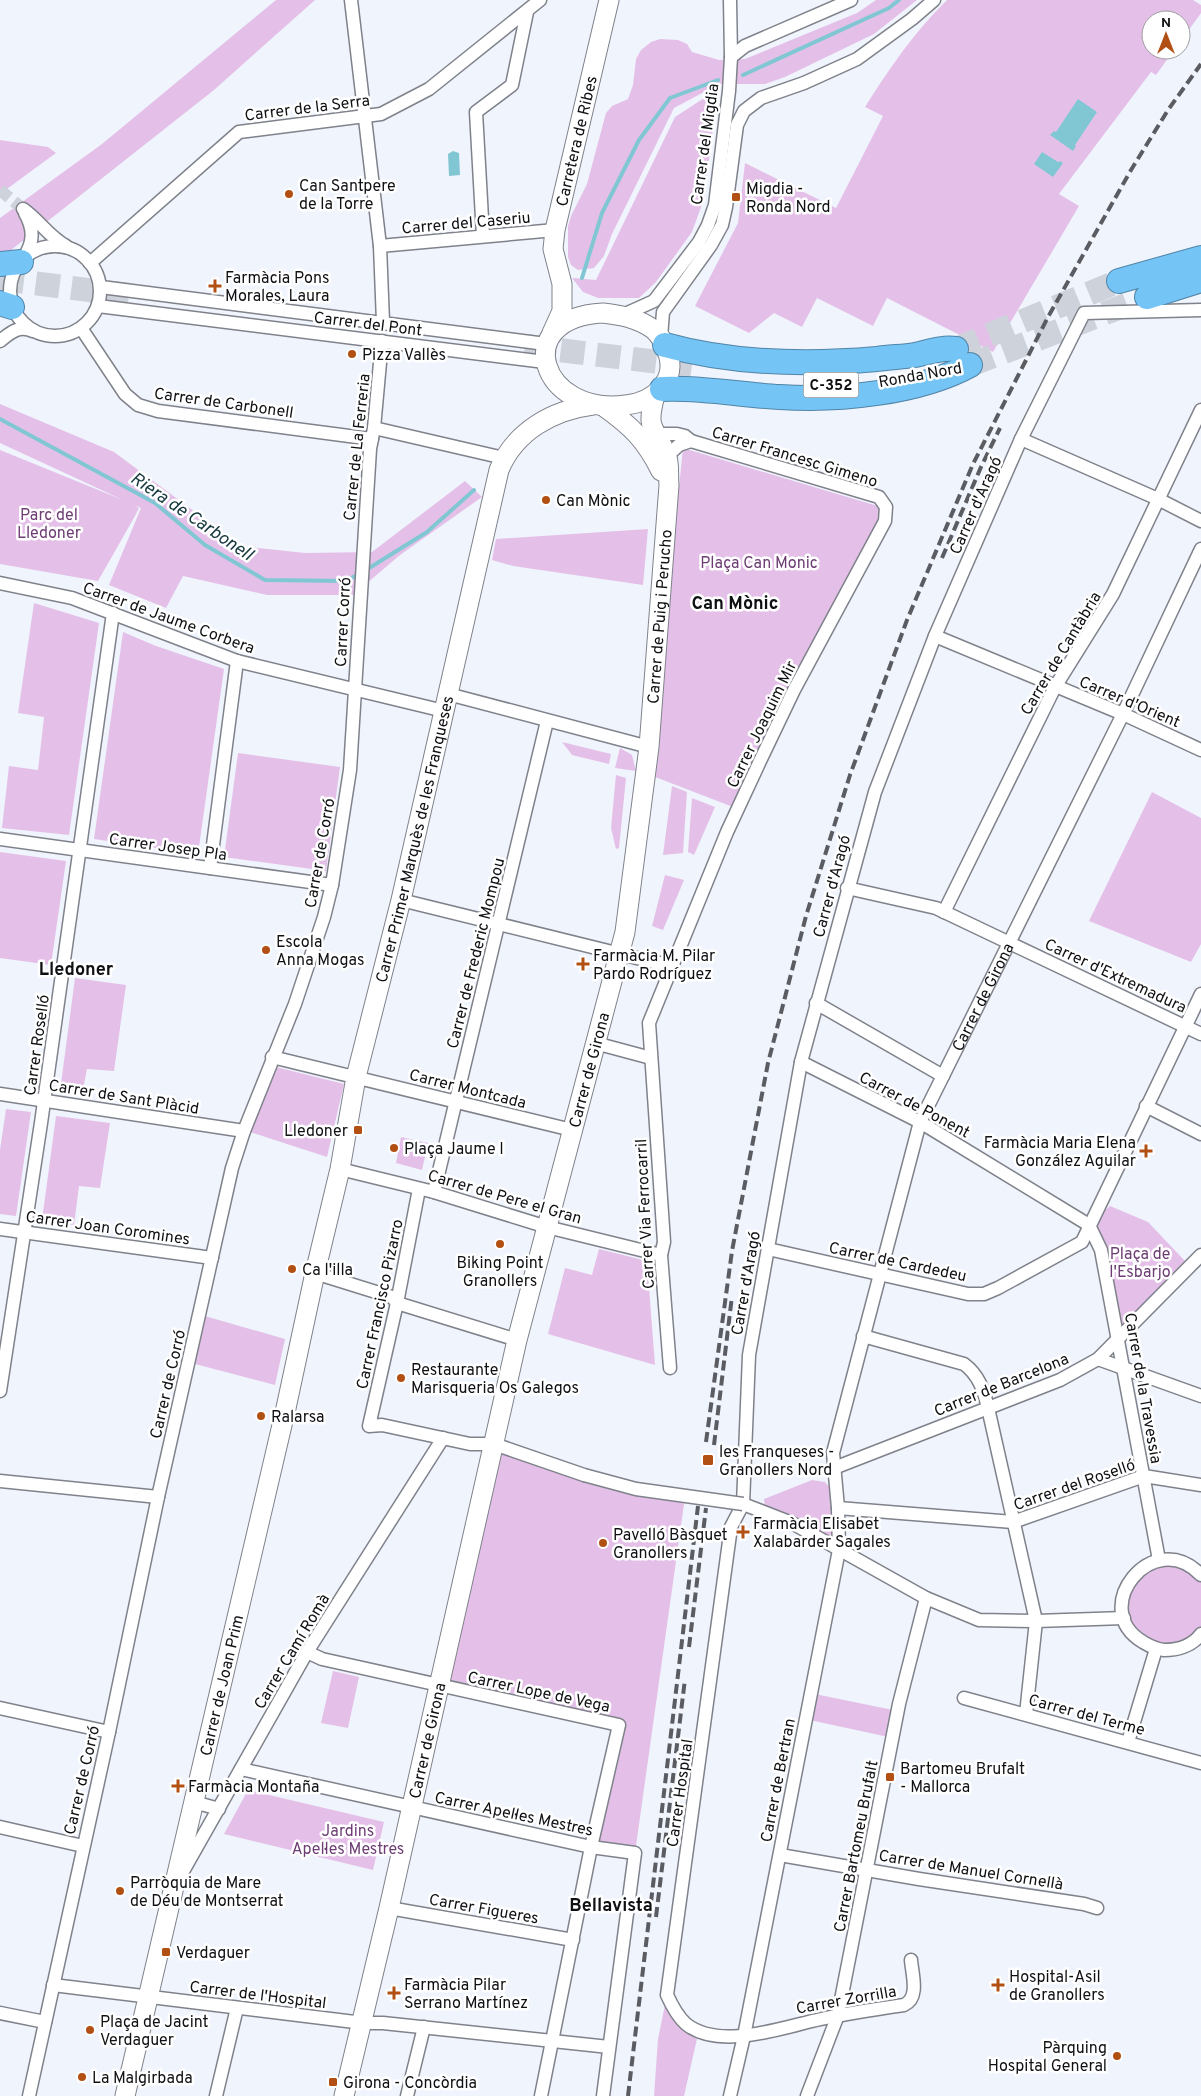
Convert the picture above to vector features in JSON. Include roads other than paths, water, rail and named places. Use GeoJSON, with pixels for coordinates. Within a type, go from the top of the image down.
{"type":"FeatureCollection","features":[{"type":"Feature","properties":{"kind":"highway"},"geometry":{"type":"LineString","coordinates":[[1119,281],[1201,258]]}},
{"type":"Feature","properties":{"kind":"highway"},"geometry":{"type":"LineString","coordinates":[[1147,297],[1201,280]]}},
{"type":"Feature","properties":{"kind":"highway"},"geometry":{"type":"LineString","coordinates":[[658,392],[688,388],[782,397],[862,395],[954,374],[963,357],[946,348],[914,355],[875,359],[813,362],[777,361],[693,354],[663,341]]}},
{"type":"Feature","properties":{"kind":"highway","name":"Ronda Nord"},"geometry":{"type":"LineString","coordinates":[[691,372],[834,376],[895,368],[947,355],[963,357]]}},
{"type":"Feature","properties":{"kind":"street"},"geometry":{"type":"LineString","coordinates":[[351,0],[380,246],[383,322]]}},
{"type":"Feature","properties":{"kind":"street","name":"Carrer de la Serra"},"geometry":{"type":"LineString","coordinates":[[90,262],[239,132],[381,114],[429,89],[540,0]]}},
{"type":"Feature","properties":{"kind":"street","name":"Carretera de Ribes"},"geometry":{"type":"LineString","coordinates":[[547,347],[562,311],[562,284],[553,249],[555,230],[608,0]]}},
{"type":"Feature","properties":{"kind":"street","name":"Carrer del Migdia"},"geometry":{"type":"LineString","coordinates":[[623,315],[654,301],[699,242],[708,225],[715,205],[729,91],[731,57],[730,0]]}},
{"type":"Feature","properties":{"kind":"street"},"geometry":{"type":"LineString","coordinates":[[729,91],[748,108],[761,98],[800,84],[857,59],[912,19],[934,0]]}},
{"type":"Feature","properties":{"kind":"street"},"geometry":{"type":"LineString","coordinates":[[731,57],[745,46],[847,1]]}},
{"type":"Feature","properties":{"kind":"street"},"geometry":{"type":"LineString","coordinates":[[483,236],[476,112],[512,85],[527,12]]}},
{"type":"Feature","properties":{"kind":"street","name":"Carrer del Migdia"},"geometry":{"type":"LineString","coordinates":[[663,341],[663,312],[711,245],[722,225],[737,125],[748,108]]}},
{"type":"Feature","properties":{"kind":"street"},"geometry":{"type":"LineString","coordinates":[[4,338],[21,328],[49,336],[62,336],[76,332],[93,317],[98,306],[101,288],[98,276],[90,262],[83,255],[55,240],[23,209],[29,221],[32,236],[30,249],[15,261]]}},
{"type":"Feature","properties":{"kind":"street","name":"Carrer del Caseriu"},"geometry":{"type":"LineString","coordinates":[[380,246],[555,230]]}},
{"type":"Feature","properties":{"kind":"street"},"geometry":{"type":"LineString","coordinates":[[15,261],[45,247],[70,248]]}},
{"type":"Feature","properties":{"kind":"street"},"geometry":{"type":"LineString","coordinates":[[4,338],[14,327],[9,307],[9,292],[15,269],[15,261]]}},
{"type":"Feature","properties":{"kind":"street","name":"Carretera de Ribes"},"geometry":{"type":"LineString","coordinates":[[562,284],[577,302],[603,313]]}},
{"type":"Feature","properties":{"kind":"street","name":"Carrer del Pont"},"geometry":{"type":"LineString","coordinates":[[101,288],[383,322],[547,347]]}},
{"type":"Feature","properties":{"kind":"street","name":"Carrer del Pont"},"geometry":{"type":"LineString","coordinates":[[98,306],[382,341],[547,347]]}},
{"type":"Feature","properties":{"kind":"street"},"geometry":{"type":"LineString","coordinates":[[9,307],[24,325],[35,332]]}},
{"type":"Feature","properties":{"kind":"street","name":"Carrer d'Aragó"},"geometry":{"type":"LineString","coordinates":[[743,1504],[749,1356],[800,1062],[874,792],[935,636],[1021,439],[1084,313],[1201,310]]}},
{"type":"Feature","properties":{"kind":"street"},"geometry":{"type":"LineString","coordinates":[[667,456],[650,424],[651,410],[658,392],[667,380],[670,368],[670,357],[663,341],[645,324],[623,315],[603,313],[583,315],[569,321],[547,347],[553,380],[572,397],[598,406],[630,425],[654,456],[668,485]]}},
{"type":"Feature","properties":{"kind":"street","name":"Carrer de Carbonell"},"geometry":{"type":"LineString","coordinates":[[81,328],[125,394],[138,405],[158,411],[373,434],[504,458]]}},
{"type":"Feature","properties":{"kind":"street","name":"Carrer de La Ferreria"},"geometry":{"type":"LineString","coordinates":[[362,557],[382,341]]}},
{"type":"Feature","properties":{"kind":"street","name":"Carrer Primer Marquès de les Franqueses"},"geometry":{"type":"LineString","coordinates":[[542,420],[551,399],[553,380]]}},
{"type":"Feature","properties":{"kind":"street"},"geometry":{"type":"LineString","coordinates":[[598,406],[635,404],[658,392]]}},
{"type":"Feature","properties":{"kind":"street","name":"Carrer Primer Marquès de les Franqueses"},"geometry":{"type":"LineString","coordinates":[[315,1273],[340,1169],[356,1077],[401,900],[500,470],[504,458],[542,420],[575,407],[598,406]]}},
{"type":"Feature","properties":{"kind":"street","name":"Carrer de Cantàbria"},"geometry":{"type":"LineString","coordinates":[[944,912],[1055,687],[1114,594],[1201,410]]}},
{"type":"Feature","properties":{"kind":"street","name":"Carrer Francesc Gimeno"},"geometry":{"type":"LineString","coordinates":[[655,434],[685,436],[691,441],[879,497],[886,507]]}},
{"type":"Feature","properties":{"kind":"street"},"geometry":{"type":"LineString","coordinates":[[1021,439],[1158,499],[1201,521]]}},
{"type":"Feature","properties":{"kind":"street","name":"Carrer Francesc Gimeno"},"geometry":{"type":"LineString","coordinates":[[667,456],[679,446],[691,441]]}},
{"type":"Feature","properties":{"kind":"street","name":"Carrer de Puig i Perucho"},"geometry":{"type":"LineString","coordinates":[[649,747],[668,485],[667,456]]}},
{"type":"Feature","properties":{"kind":"street","name":"Carrer Joaquim Mir"},"geometry":{"type":"LineString","coordinates":[[673,960],[727,832],[760,761],[794,690],[885,521],[886,507]]}},
{"type":"Feature","properties":{"kind":"street","name":"Carrer de Girona"},"geometry":{"type":"LineString","coordinates":[[834,1468],[832,1453],[920,1122],[1123,714],[1201,549]]}},
{"type":"Feature","properties":{"kind":"street","name":"Carrer Corró"},"geometry":{"type":"LineString","coordinates":[[354,688],[362,557]]}},
{"type":"Feature","properties":{"kind":"street","name":"Carrer de Jaume Corbera"},"geometry":{"type":"LineString","coordinates":[[0,583],[72,598],[237,661],[354,688],[446,702]]}},
{"type":"Feature","properties":{"kind":"street","name":"Carrer Roselló"},"geometry":{"type":"LineString","coordinates":[[0,1391],[25,1232],[113,613]]}},
{"type":"Feature","properties":{"kind":"street","name":"Carrer d'Orient"},"geometry":{"type":"LineString","coordinates":[[935,636],[1123,714],[1201,750]]}},
{"type":"Feature","properties":{"kind":"street"},"geometry":{"type":"LineString","coordinates":[[210,868],[237,661]]}},
{"type":"Feature","properties":{"kind":"street","name":"Carrer de Corró"},"geometry":{"type":"LineString","coordinates":[[29,2096],[109,1732],[158,1497],[232,1168],[272,1057],[295,1004],[324,917],[332,885],[350,770],[354,688]]}},
{"type":"Feature","properties":{"kind":"street"},"geometry":{"type":"LineString","coordinates":[[446,702],[547,721],[649,747]]}},
{"type":"Feature","properties":{"kind":"street","name":"Carrer de Frederic Mompou"},"geometry":{"type":"LineString","coordinates":[[434,1192],[547,721]]}},
{"type":"Feature","properties":{"kind":"street","name":"Carrer de Girona"},"geometry":{"type":"LineString","coordinates":[[344,2096],[363,2023],[517,1340],[625,932],[649,747]]}},
{"type":"Feature","properties":{"kind":"street","name":"Carrer Josep Pla"},"geometry":{"type":"LineString","coordinates":[[0,839],[332,885]]}},
{"type":"Feature","properties":{"kind":"street","name":"Carrer d'Extremadura"},"geometry":{"type":"LineString","coordinates":[[847,888],[936,908],[1201,1034]]}},
{"type":"Feature","properties":{"kind":"street"},"geometry":{"type":"LineString","coordinates":[[401,900],[619,952],[657,963],[666,963],[673,960]]}},
{"type":"Feature","properties":{"kind":"street","name":"Carrer Via Ferrocarril"},"geometry":{"type":"LineString","coordinates":[[670,1368],[661,1255],[664,1242],[649,1023],[673,960]]}},
{"type":"Feature","properties":{"kind":"street","name":"Carrer de Cardedeu"},"geometry":{"type":"LineString","coordinates":[[768,1249],[968,1294],[984,1294],[1082,1242],[1201,994]]}},
{"type":"Feature","properties":{"kind":"street"},"geometry":{"type":"LineString","coordinates":[[816,1003],[943,1076]]}},
{"type":"Feature","properties":{"kind":"street"},"geometry":{"type":"LineString","coordinates":[[595,1043],[651,1058]]}},
{"type":"Feature","properties":{"kind":"street","name":"Carrer Montcada"},"geometry":{"type":"LineString","coordinates":[[272,1057],[572,1130]]}},
{"type":"Feature","properties":{"kind":"street","name":"Carrer de Ponent"},"geometry":{"type":"LineString","coordinates":[[800,1062],[920,1122],[1089,1225]]}},
{"type":"Feature","properties":{"kind":"street","name":"Carrer de Sant Plàcid"},"geometry":{"type":"LineString","coordinates":[[0,1094],[244,1131]]}},
{"type":"Feature","properties":{"kind":"street"},"geometry":{"type":"LineString","coordinates":[[1146,1106],[1201,1134]]}},
{"type":"Feature","properties":{"kind":"street","name":"Carrer de Pere el Gran"},"geometry":{"type":"LineString","coordinates":[[340,1169],[434,1192],[547,1227],[661,1255]]}},
{"type":"Feature","properties":{"kind":"street","name":"Carrer Francisco Pizarro"},"geometry":{"type":"LineString","coordinates":[[419,1189],[397,1302],[369,1426],[382,1425],[443,1438]]}},
{"type":"Feature","properties":{"kind":"street","name":"Carrer de la Travessia"},"geometry":{"type":"LineString","coordinates":[[1089,1225],[1101,1250],[1159,1560]]}},
{"type":"Feature","properties":{"kind":"street","name":"Carrer Joan Coromines"},"geometry":{"type":"LineString","coordinates":[[0,1229],[212,1258]]}},
{"type":"Feature","properties":{"kind":"street","name":"Carrer de Barcelona"},"geometry":{"type":"LineString","coordinates":[[834,1468],[1060,1380],[1098,1359],[1201,1255]]}},
{"type":"Feature","properties":{"kind":"street"},"geometry":{"type":"LineString","coordinates":[[315,1273],[392,1297],[397,1302],[517,1340]]}},
{"type":"Feature","properties":{"kind":"street","name":"Carrer de Joan Prim"},"geometry":{"type":"LineString","coordinates":[[124,2096],[149,1997],[286,1408],[315,1273]]}},
{"type":"Feature","properties":{"kind":"street"},"geometry":{"type":"LineString","coordinates":[[863,1336],[964,1364],[974,1371],[978,1378],[988,1408],[1036,1621],[1026,1714]]}},
{"type":"Feature","properties":{"kind":"street"},"geometry":{"type":"LineString","coordinates":[[1098,1359],[1201,1396]]}},
{"type":"Feature","properties":{"kind":"street"},"geometry":{"type":"LineString","coordinates":[[443,1438],[470,1444],[494,1444],[584,1475],[636,1489],[743,1504],[792,1523],[926,1598],[979,1620],[1036,1621],[1124,1618]]}},
{"type":"Feature","properties":{"kind":"street","name":"Carrer Camí Romà"},"geometry":{"type":"LineString","coordinates":[[174,1885],[307,1652],[443,1438]]}},
{"type":"Feature","properties":{"kind":"street","name":"Carrer de Bertran"},"geometry":{"type":"LineString","coordinates":[[730,2096],[744,2036],[839,1550],[838,1508],[834,1468]]}},
{"type":"Feature","properties":{"kind":"street","name":"Carrer del Roselló"},"geometry":{"type":"LineString","coordinates":[[838,1508],[1014,1522],[1144,1476],[1201,1485]]}},
{"type":"Feature","properties":{"kind":"street"},"geometry":{"type":"LineString","coordinates":[[0,1481],[158,1497]]}},
{"type":"Feature","properties":{"kind":"street","name":"Carrer Hospital"},"geometry":{"type":"LineString","coordinates":[[743,1504],[731,1527],[668,1995],[674,2010],[687,2024],[699,2030],[724,2037],[744,2036]]}},
{"type":"Feature","properties":{"kind":"street"},"geometry":{"type":"LineString","coordinates":[[1201,1575],[1185,1563],[1176,1560],[1159,1560],[1140,1568],[1131,1578],[1123,1597],[1124,1618],[1136,1638],[1156,1649],[1179,1648],[1192,1642],[1201,1634]]}},
{"type":"Feature","properties":{"kind":"street","name":"Carrer Bartomeu Brufalt"},"geometry":{"type":"LineString","coordinates":[[807,2096],[838,2015],[899,1704],[926,1598]]}},
{"type":"Feature","properties":{"kind":"street"},"geometry":{"type":"LineString","coordinates":[[1128,1742],[1156,1649]]}},
{"type":"Feature","properties":{"kind":"street","name":"Carrer Lope de Vega"},"geometry":{"type":"LineString","coordinates":[[307,1652],[322,1659],[619,1725],[591,1847]]}},
{"type":"Feature","properties":{"kind":"street","name":"Carrer del Terme"},"geometry":{"type":"LineString","coordinates":[[964,1698],[1201,1763]]}},
{"type":"Feature","properties":{"kind":"street"},"geometry":{"type":"LineString","coordinates":[[0,1708],[109,1732]]}},
{"type":"Feature","properties":{"kind":"street","name":"Carrer Apel·les Mestres"},"geometry":{"type":"LineString","coordinates":[[241,1769],[591,1847],[635,1853],[609,2047]]}},
{"type":"Feature","properties":{"kind":"street"},"geometry":{"type":"LineString","coordinates":[[194,1802],[219,1809]]}},
{"type":"Feature","properties":{"kind":"street"},"geometry":{"type":"LineString","coordinates":[[0,1827],[83,1846]]}},
{"type":"Feature","properties":{"kind":"street"},"geometry":{"type":"LineString","coordinates":[[541,2096],[591,1847]]}},
{"type":"Feature","properties":{"kind":"street","name":"Carrer de Manuel Cornellà"},"geometry":{"type":"LineString","coordinates":[[780,1855],[1084,1904],[1097,1908]]}},
{"type":"Feature","properties":{"kind":"street","name":"Carrer Figueres"},"geometry":{"type":"LineString","coordinates":[[389,1908],[573,1940]]}},
{"type":"Feature","properties":{"kind":"street","name":"Carrer Zorrilla"},"geometry":{"type":"LineString","coordinates":[[744,2036],[838,2015],[904,2005],[911,2002],[914,1996],[911,1960]]}},
{"type":"Feature","properties":{"kind":"street","name":"Carrer de l'Hospital"},"geometry":{"type":"LineString","coordinates":[[54,1985],[363,2023]]}},
{"type":"Feature","properties":{"kind":"street"},"geometry":{"type":"LineString","coordinates":[[216,2096],[237,2008]]}},
{"type":"Feature","properties":{"kind":"street"},"geometry":{"type":"LineString","coordinates":[[0,2012],[45,2022]]}},
{"type":"Feature","properties":{"kind":"street"},"geometry":{"type":"LineString","coordinates":[[363,2023],[424,2027],[609,2047],[603,2096]]}},
{"type":"Feature","properties":{"kind":"street"},"geometry":{"type":"LineString","coordinates":[[407,2096],[424,2027]]}},
{"type":"Feature","properties":{"kind":"water"},"geometry":{"type":"Polygon","coordinates":[[[1078,99],[1097,112],[1073,151],[1050,135],[1054,131],[1056,132],[1078,99]]]}},
{"type":"Feature","properties":{"kind":"water"},"geometry":{"type":"Polygon","coordinates":[[[453,151],[459,153],[460,175],[449,176],[448,154],[453,151]]]}},
{"type":"Feature","properties":{"kind":"water"},"geometry":{"type":"Polygon","coordinates":[[[1042,152],[1063,163],[1053,177],[1034,164],[1042,152]]]}},
{"type":"Feature","properties":{"kind":"waterway","name":"Riera de Carbonell"},"geometry":{"type":"LineString","coordinates":[[743,75],[889,8],[899,0]]}},
{"type":"Feature","properties":{"kind":"waterway","name":"Riera de Carbonell"},"geometry":{"type":"LineString","coordinates":[[582,278],[602,213],[639,140],[670,98],[718,80]]}},
{"type":"Feature","properties":{"kind":"waterway","name":"Riera de Carbonell"},"geometry":{"type":"LineString","coordinates":[[0,419],[155,503],[205,545],[265,580],[347,581],[360,573]]}},
{"type":"Feature","properties":{"kind":"waterway","name":"Riera de Carbonell"},"geometry":{"type":"LineString","coordinates":[[366,570],[427,532],[474,490]]}},
{"type":"Feature","properties":{"kind":"tunnel"},"geometry":{"type":"LineString","coordinates":[[0,190],[23,209]]}},
{"type":"Feature","properties":{"kind":"tunnel"},"geometry":{"type":"LineString","coordinates":[[0,279],[129,295]]}},
{"type":"Feature","properties":{"kind":"tunnel"},"geometry":{"type":"LineString","coordinates":[[956,349],[1119,281]]}},
{"type":"Feature","properties":{"kind":"tunnel"},"geometry":{"type":"LineString","coordinates":[[970,365],[1147,297]]}},
{"type":"Feature","properties":{"kind":"tunnel"},"geometry":{"type":"LineString","coordinates":[[525,346],[692,366]]}},
{"type":"Feature","properties":{"kind":"railway"},"geometry":{"type":"LineString","coordinates":[[706,1442],[732,1251],[768,1063],[806,916],[850,775],[907,620],[973,464],[1048,317],[1131,170],[1168,110],[1201,64]]}},
{"type":"Feature","properties":{"kind":"railway"},"geometry":{"type":"LineString","coordinates":[[942,558],[1000,428]]}},
{"type":"Feature","properties":{"kind":"railway"},"geometry":{"type":"LineString","coordinates":[[714,1445],[732,1296]]}},
{"type":"Feature","properties":{"kind":"railway"},"geometry":{"type":"LineString","coordinates":[[628,2096],[698,1506]]}},
{"type":"Feature","properties":{"kind":"railway"},"geometry":{"type":"LineString","coordinates":[[689,1647],[706,1508]]}},
{"type":"Feature","properties":{"kind":"railway"},"geometry":{"type":"LineString","coordinates":[[656,1917],[685,1679]]}},
{"type":"Feature","properties":{"kind":"place","name":"Can Santpere de la Torre"},"geometry":{"type":"Point","coordinates":[289,194]}},
{"type":"Feature","properties":{"kind":"place","name":"Migdia - Ronda Nord"},"geometry":{"type":"Point","coordinates":[736,197]}},
{"type":"Feature","properties":{"kind":"place","name":"Farmàcia Pons Morales, Laura"},"geometry":{"type":"Point","coordinates":[215,286]}},
{"type":"Feature","properties":{"kind":"place","name":"Pizza Vallès"},"geometry":{"type":"Point","coordinates":[352,354]}},
{"type":"Feature","properties":{"kind":"place","name":"Can Mònic"},"geometry":{"type":"Point","coordinates":[546,500]}},
{"type":"Feature","properties":{"kind":"place","name":"Escola Anna Mogas"},"geometry":{"type":"Point","coordinates":[266,950]}},
{"type":"Feature","properties":{"kind":"place","name":"Farmàcia M. Pilar Pardo Rodríguez"},"geometry":{"type":"Point","coordinates":[583,964]}},
{"type":"Feature","properties":{"kind":"place","name":"Lledoner"},"geometry":{"type":"Point","coordinates":[358,1130]}},
{"type":"Feature","properties":{"kind":"place","name":"Plaça Jaume I"},"geometry":{"type":"Point","coordinates":[394,1148]}},
{"type":"Feature","properties":{"kind":"place","name":"Farmàcia Maria Elena González Aguilar"},"geometry":{"type":"Point","coordinates":[1146,1151]}},
{"type":"Feature","properties":{"kind":"place","name":"Biking Point Granollers"},"geometry":{"type":"Point","coordinates":[500,1244]}},
{"type":"Feature","properties":{"kind":"place","name":"Ca l'illa"},"geometry":{"type":"Point","coordinates":[292,1269]}},
{"type":"Feature","properties":{"kind":"place","name":"Restaurante Marisqueria Os Galegos"},"geometry":{"type":"Point","coordinates":[401,1378]}},
{"type":"Feature","properties":{"kind":"place","name":"Ralarsa"},"geometry":{"type":"Point","coordinates":[261,1416]}},
{"type":"Feature","properties":{"kind":"place","name":"les Franqueses - Granollers Nord"},"geometry":{"type":"Point","coordinates":[708,1460]}},
{"type":"Feature","properties":{"kind":"place","name":"Farmàcia Elisabet Xalabarder Sagales"},"geometry":{"type":"Point","coordinates":[743,1532]}},
{"type":"Feature","properties":{"kind":"place","name":"Pavelló Bàsquet Granollers"},"geometry":{"type":"Point","coordinates":[603,1543]}},
{"type":"Feature","properties":{"kind":"place","name":"Bartomeu Brufalt - Mallorca"},"geometry":{"type":"Point","coordinates":[890,1777]}},
{"type":"Feature","properties":{"kind":"place","name":"Farmàcia Montaña"},"geometry":{"type":"Point","coordinates":[178,1786]}},
{"type":"Feature","properties":{"kind":"place","name":"Parròquia de Mare de Déu de Montserrat"},"geometry":{"type":"Point","coordinates":[120,1891]}},
{"type":"Feature","properties":{"kind":"place","name":"Verdaguer"},"geometry":{"type":"Point","coordinates":[166,1952]}},
{"type":"Feature","properties":{"kind":"place","name":"Hospital-Asil de Granollers"},"geometry":{"type":"Point","coordinates":[998,1985]}},
{"type":"Feature","properties":{"kind":"place","name":"Farmàcia Pilar Serrano Martínez"},"geometry":{"type":"Point","coordinates":[394,1993]}},
{"type":"Feature","properties":{"kind":"place","name":"Plaça de Jacint Verdaguer"},"geometry":{"type":"Point","coordinates":[90,2030]}},
{"type":"Feature","properties":{"kind":"place","name":"Pàrquing Hospital General"},"geometry":{"type":"Point","coordinates":[1117,2056]}},
{"type":"Feature","properties":{"kind":"place","name":"La Malgirbada"},"geometry":{"type":"Point","coordinates":[82,2077]}},
{"type":"Feature","properties":{"kind":"place","name":"Girona - Concòrdia"},"geometry":{"type":"Point","coordinates":[333,2082]}},
{"type":"Feature","properties":{"kind":"district","name":"Can Mònic"},"geometry":{"type":"Point","coordinates":[735,603]}},
{"type":"Feature","properties":{"kind":"district","name":"Lledoner"},"geometry":{"type":"Point","coordinates":[76,969]}},
{"type":"Feature","properties":{"kind":"district","name":"Bellavista"},"geometry":{"type":"Point","coordinates":[611,1905]}},
{"type":"Feature","properties":{"kind":"park label","name":"Parc del Lledoner"},"geometry":{"type":"Point","coordinates":[49,523]}},
{"type":"Feature","properties":{"kind":"park label","name":"Plaça Can Monic"},"geometry":{"type":"Point","coordinates":[759,562]}},
{"type":"Feature","properties":{"kind":"park label","name":"Plaça de l'Esbarjo"},"geometry":{"type":"Point","coordinates":[1140,1262]}},
{"type":"Feature","properties":{"kind":"park label","name":"Jardins Apel·les Mestres"},"geometry":{"type":"Point","coordinates":[348,1839]}}]}
